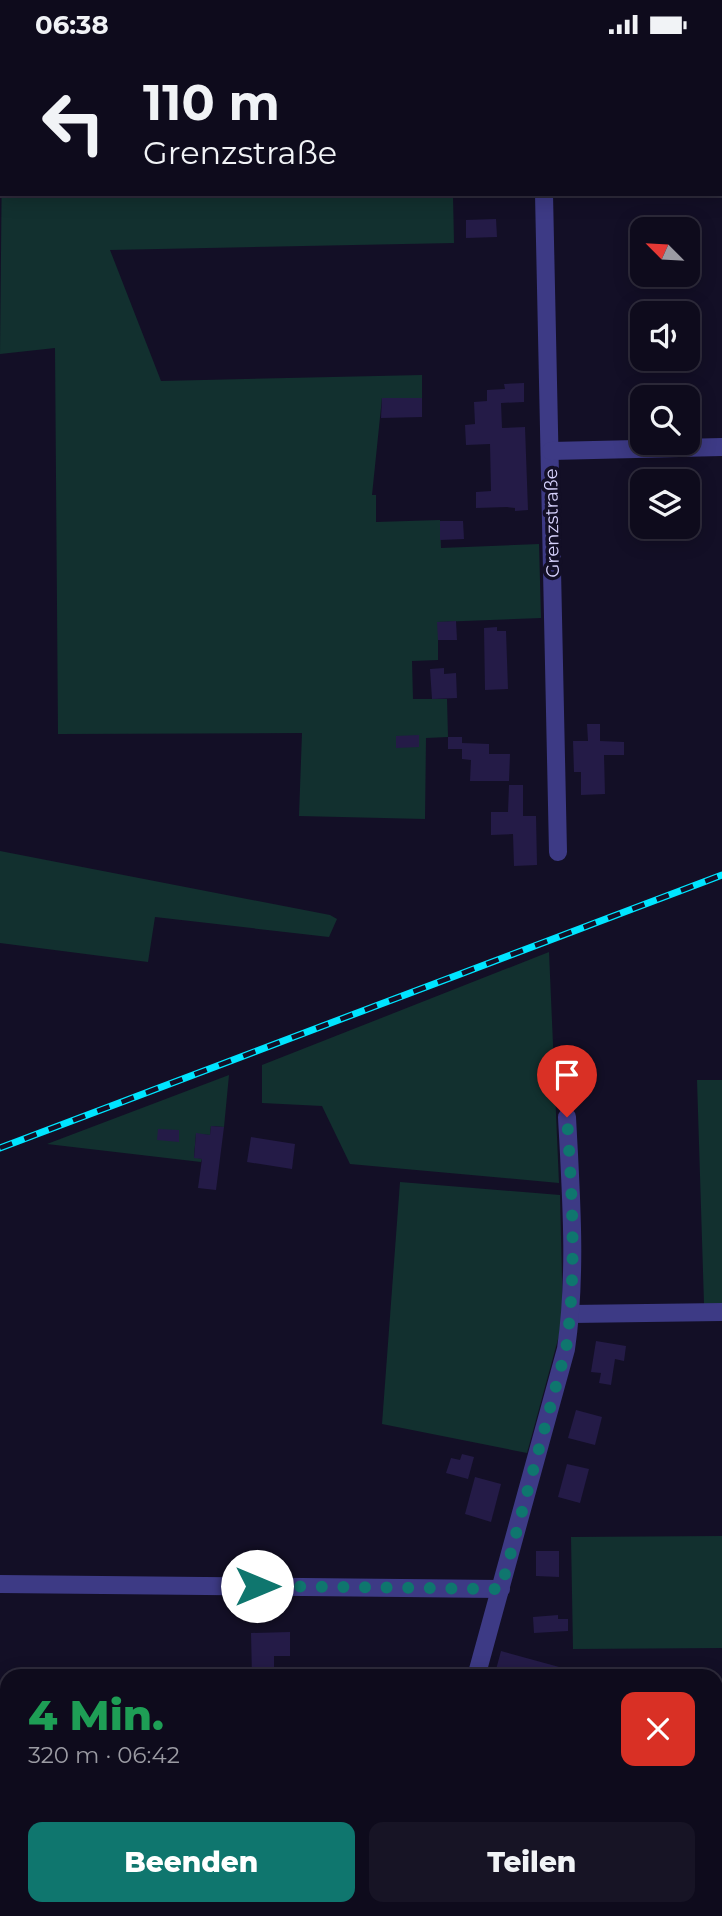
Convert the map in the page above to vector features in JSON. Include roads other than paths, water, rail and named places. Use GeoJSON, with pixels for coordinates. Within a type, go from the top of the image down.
{"type":"FeatureCollection","features":[{"type":"Feature","properties":{"kind":"street","name":"Grenzstraße"},"geometry":{"type":"LineString","coordinates":[[544,196],[558,852]]}},
{"type":"Feature","properties":{"kind":"street"},"geometry":{"type":"LineString","coordinates":[[551,451],[722,447]]}},
{"type":"Feature","properties":{"kind":"street"},"geometry":{"type":"LineString","coordinates":[[479,1669],[566,1349],[571,1314],[571,1189],[567,1117]]}},
{"type":"Feature","properties":{"kind":"street"},"geometry":{"type":"LineString","coordinates":[[571,1314],[722,1312]]}},
{"type":"Feature","properties":{"kind":"street"},"geometry":{"type":"LineString","coordinates":[[0,1584],[501,1589]]}},
{"type":"Feature","properties":{"kind":"railway"},"geometry":{"type":"LineString","coordinates":[[0,1148],[722,875]]}}]}
